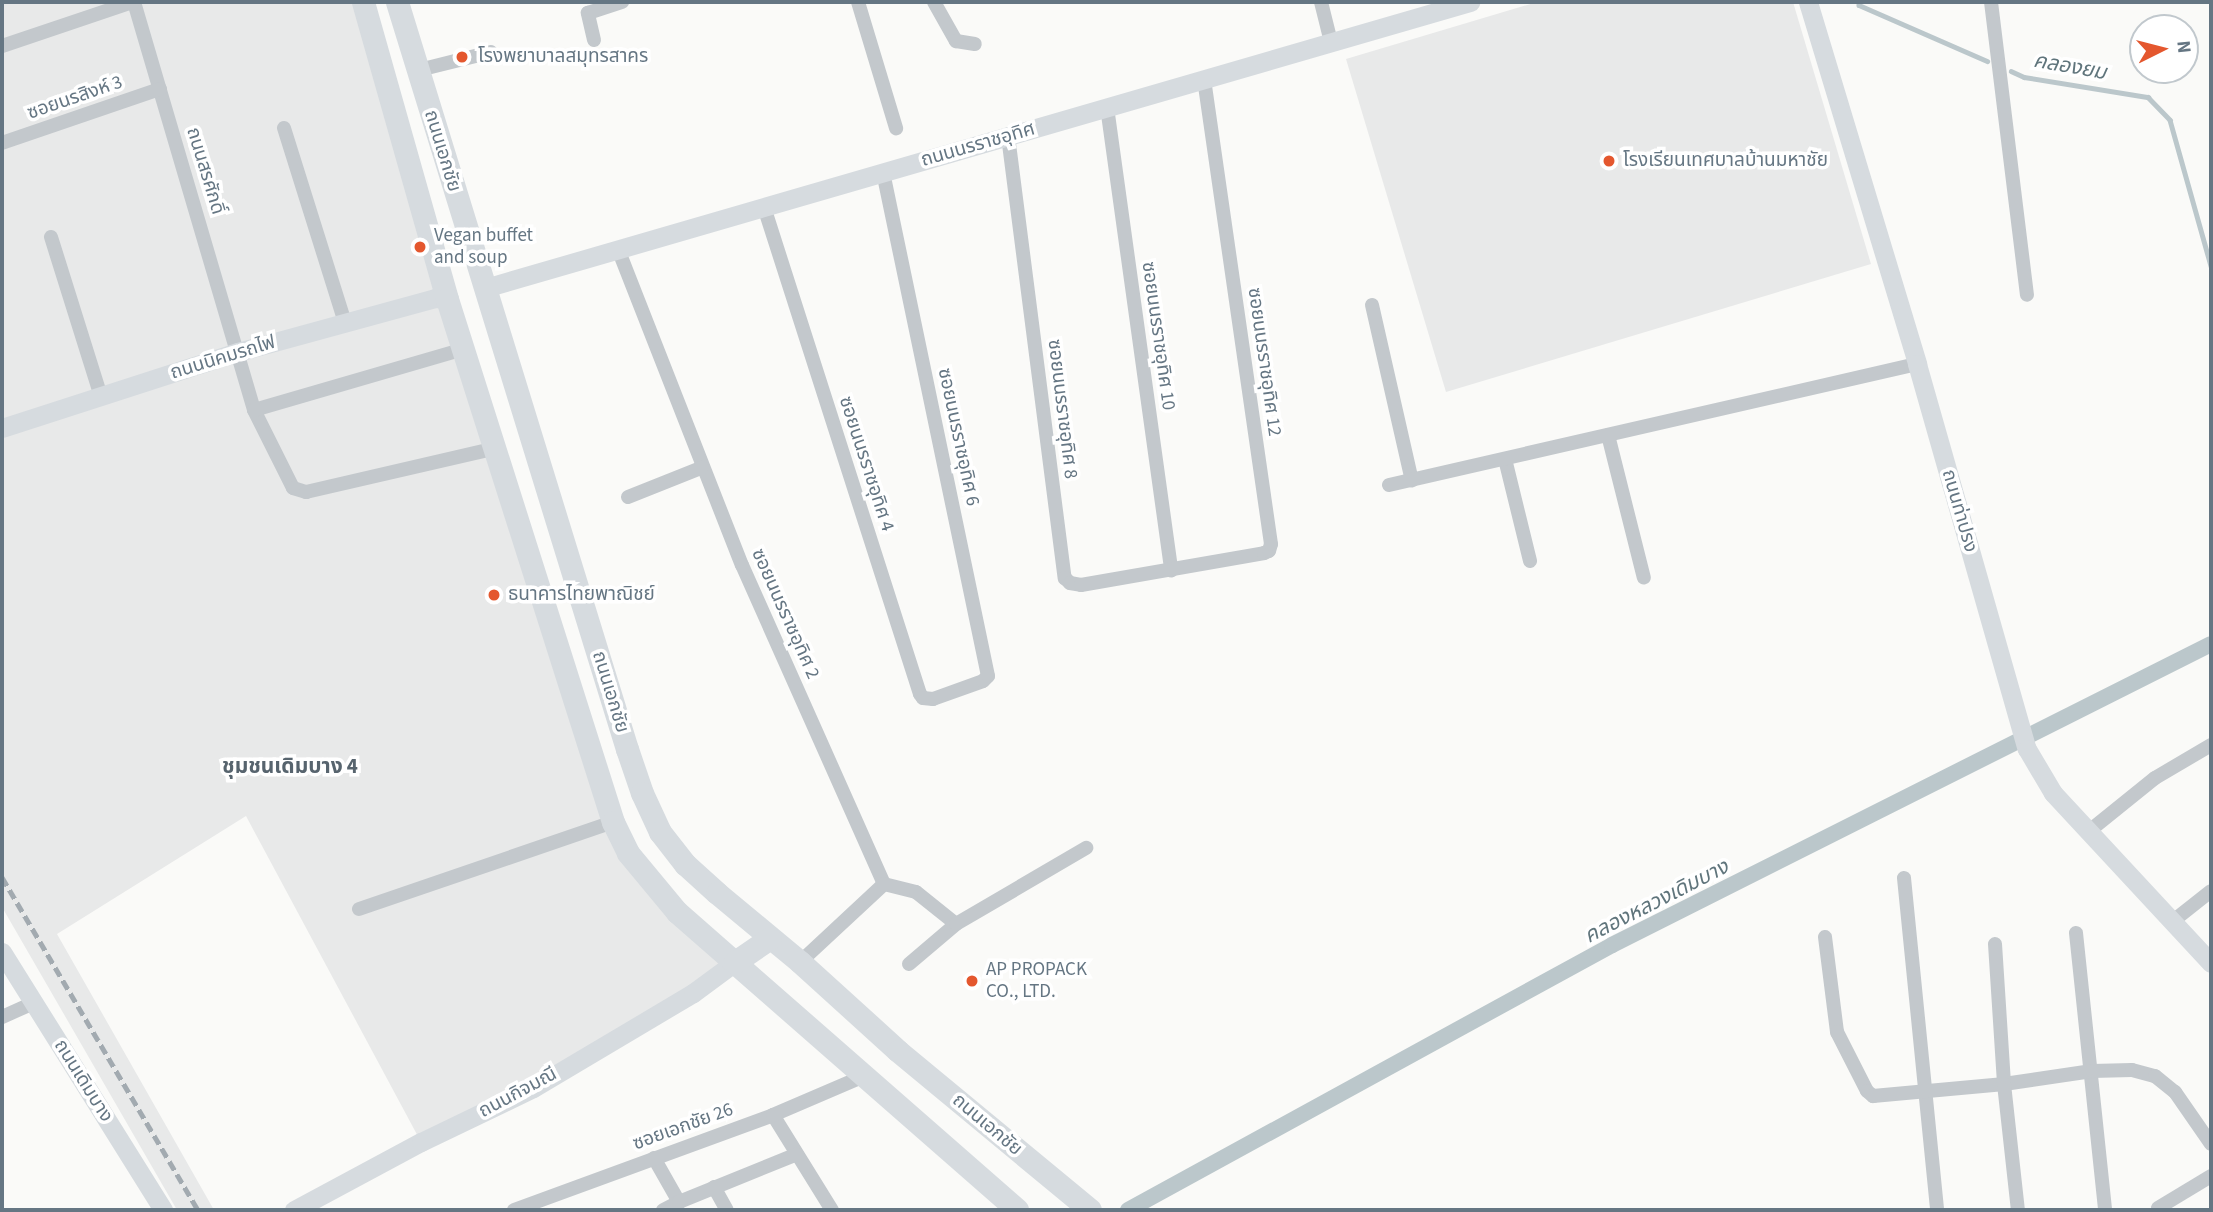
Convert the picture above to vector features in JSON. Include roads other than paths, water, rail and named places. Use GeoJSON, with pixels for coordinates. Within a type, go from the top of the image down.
{"type":"FeatureCollection","features":[{"type":"Feature","properties":{"kind":"main road","name":"ถนนเอกชัย"},"geometry":{"type":"LineString","coordinates":[[363,2],[447,299],[613,822],[628,853],[677,912],[1017,1210]]}},
{"type":"Feature","properties":{"kind":"main road","name":"ถนนเอกชัย"},"geometry":{"type":"LineString","coordinates":[[397,2],[642,793],[660,832],[685,864],[800,962],[898,1051],[1090,1210]]}},
{"type":"Feature","properties":{"kind":"main road"},"geometry":{"type":"LineString","coordinates":[[447,299],[485,288]]}},
{"type":"Feature","properties":{"kind":"main road"},"geometry":{"type":"LineString","coordinates":[[734,962],[770,938]]}},
{"type":"Feature","properties":{"kind":"street"},"geometry":{"type":"LineString","coordinates":[[2,46],[134,2]]}},
{"type":"Feature","properties":{"kind":"street","name":"ถนนสรศักดิ์"},"geometry":{"type":"LineString","coordinates":[[134,2],[254,410],[293,488],[302,493],[496,448]]}},
{"type":"Feature","properties":{"kind":"street"},"geometry":{"type":"LineString","coordinates":[[594,40],[588,13],[622,2]]}},
{"type":"Feature","properties":{"kind":"street"},"geometry":{"type":"LineString","coordinates":[[858,2],[896,128]]}},
{"type":"Feature","properties":{"kind":"street"},"geometry":{"type":"LineString","coordinates":[[934,2],[956,41],[975,44]]}},
{"type":"Feature","properties":{"kind":"street"},"geometry":{"type":"LineString","coordinates":[[1321,2],[1331,42]]}},
{"type":"Feature","properties":{"kind":"street","name":"ถนนนรราชอุทิศ"},"geometry":{"type":"LineString","coordinates":[[485,288],[1331,42],[1433,7],[1470,2]]}},
{"type":"Feature","properties":{"kind":"street","name":"ถนนท่าปรง"},"geometry":{"type":"LineString","coordinates":[[1808,2],[1917,364],[2027,749],[2053,793],[2211,963]]}},
{"type":"Feature","properties":{"kind":"street"},"geometry":{"type":"LineString","coordinates":[[1991,2],[2027,295]]}},
{"type":"Feature","properties":{"kind":"street"},"geometry":{"type":"LineString","coordinates":[[419,70],[491,52]]}},
{"type":"Feature","properties":{"kind":"street","name":"ซอยนนรราชอุทิศ 12"},"geometry":{"type":"LineString","coordinates":[[1171,571],[1264,553],[1271,547],[1204,79]]}},
{"type":"Feature","properties":{"kind":"street","name":"ซอยนรสิงห์ 3"},"geometry":{"type":"LineString","coordinates":[[2,143],[160,89]]}},
{"type":"Feature","properties":{"kind":"street","name":"ซอยนนรราชอุทิศ 10"},"geometry":{"type":"LineString","coordinates":[[1107,107],[1171,571]]}},
{"type":"Feature","properties":{"kind":"street"},"geometry":{"type":"LineString","coordinates":[[284,128],[345,323]]}},
{"type":"Feature","properties":{"kind":"street","name":"ซอยนนรราชอุทิศ 8"},"geometry":{"type":"LineString","coordinates":[[1007,136],[1065,578],[1070,583],[1081,585],[1171,571]]}},
{"type":"Feature","properties":{"kind":"street","name":"ซอยนนรราชอุทิศ 6"},"geometry":{"type":"LineString","coordinates":[[883,172],[988,676],[983,681],[958,690]]}},
{"type":"Feature","properties":{"kind":"street","name":"ซอยนนรราชอุทิศ 4"},"geometry":{"type":"LineString","coordinates":[[764,207],[920,694],[923,698],[933,699],[958,690]]}},
{"type":"Feature","properties":{"kind":"street"},"geometry":{"type":"LineString","coordinates":[[51,237],[101,397]]}},
{"type":"Feature","properties":{"kind":"street","name":"ซอยนนรราชอุทิศ 2"},"geometry":{"type":"LineString","coordinates":[[618,249],[701,468],[884,884]]}},
{"type":"Feature","properties":{"kind":"street","name":"ถนนนิคมรถไฟ"},"geometry":{"type":"LineString","coordinates":[[2,428],[238,352],[435,298],[447,299]]}},
{"type":"Feature","properties":{"kind":"street"},"geometry":{"type":"LineString","coordinates":[[1372,305],[1412,481]]}},
{"type":"Feature","properties":{"kind":"street"},"geometry":{"type":"LineString","coordinates":[[254,410],[464,349]]}},
{"type":"Feature","properties":{"kind":"street"},"geometry":{"type":"LineString","coordinates":[[1389,485],[1917,364]]}},
{"type":"Feature","properties":{"kind":"street"},"geometry":{"type":"LineString","coordinates":[[1608,435],[1644,578]]}},
{"type":"Feature","properties":{"kind":"street"},"geometry":{"type":"LineString","coordinates":[[1505,459],[1530,561]]}},
{"type":"Feature","properties":{"kind":"street"},"geometry":{"type":"LineString","coordinates":[[628,497],[701,468]]}},
{"type":"Feature","properties":{"kind":"street"},"geometry":{"type":"LineString","coordinates":[[2088,832],[2155,778],[2211,745]]}},
{"type":"Feature","properties":{"kind":"street"},"geometry":{"type":"LineString","coordinates":[[359,909],[613,822]]}},
{"type":"Feature","properties":{"kind":"street"},"geometry":{"type":"LineString","coordinates":[[909,964],[956,924],[1086,848]]}},
{"type":"Feature","properties":{"kind":"street"},"geometry":{"type":"LineString","coordinates":[[1904,878],[1937,1210]]}},
{"type":"Feature","properties":{"kind":"street"},"geometry":{"type":"LineString","coordinates":[[800,962],[884,884],[916,892],[956,924]]}},
{"type":"Feature","properties":{"kind":"street"},"geometry":{"type":"LineString","coordinates":[[2173,921],[2211,891]]}},
{"type":"Feature","properties":{"kind":"street"},"geometry":{"type":"LineString","coordinates":[[2076,933],[2105,1210]]}},
{"type":"Feature","properties":{"kind":"street"},"geometry":{"type":"LineString","coordinates":[[1825,937],[1837,1032],[1867,1091],[1879,1098],[2092,1071],[2132,1070],[2155,1076],[2175,1092],[2211,1144]]}},
{"type":"Feature","properties":{"kind":"street"},"geometry":{"type":"LineString","coordinates":[[1996,944],[2004,1084],[2018,1210]]}},
{"type":"Feature","properties":{"kind":"street","name":"ถนนเดิมบาง"},"geometry":{"type":"LineString","coordinates":[[2,952],[163,1210]]}},
{"type":"Feature","properties":{"kind":"street","name":"ถนนกิจมณี"},"geometry":{"type":"LineString","coordinates":[[295,1210],[421,1142],[533,1088],[692,993],[734,962]]}},
{"type":"Feature","properties":{"kind":"street"},"geometry":{"type":"LineString","coordinates":[[2,1017],[34,1003]]}},
{"type":"Feature","properties":{"kind":"street","name":"ซอยเอกชัย 26"},"geometry":{"type":"LineString","coordinates":[[514,1210],[773,1115],[864,1076]]}},
{"type":"Feature","properties":{"kind":"street"},"geometry":{"type":"LineString","coordinates":[[773,1115],[832,1210]]}},
{"type":"Feature","properties":{"kind":"street"},"geometry":{"type":"LineString","coordinates":[[663,1210],[797,1154]]}},
{"type":"Feature","properties":{"kind":"street"},"geometry":{"type":"LineString","coordinates":[[654,1158],[679,1202]]}},
{"type":"Feature","properties":{"kind":"street"},"geometry":{"type":"LineString","coordinates":[[2158,1208],[2211,1176]]}},
{"type":"Feature","properties":{"kind":"street"},"geometry":{"type":"LineString","coordinates":[[714,1187],[727,1210]]}},
{"type":"Feature","properties":{"kind":"waterway","name":"คลองยม"},"geometry":{"type":"LineString","coordinates":[[1859,2],[1859,5],[1987,61]]}},
{"type":"Feature","properties":{"kind":"waterway","name":"คลองยม"},"geometry":{"type":"LineString","coordinates":[[2011,71],[2024,77],[2148,97],[2170,120],[2211,266]]}},
{"type":"Feature","properties":{"kind":"waterway","name":"คลองหลวงเดิมบาง"},"geometry":{"type":"LineString","coordinates":[[1128,1210],[1612,945],[2211,644]]}},
{"type":"Feature","properties":{"kind":"railway"},"geometry":{"type":"LineString","coordinates":[[2,877],[198,1210]]}},
{"type":"Feature","properties":{"kind":"place","name":"โรงพยาบาลสมุทรสาคร"},"geometry":{"type":"Point","coordinates":[462,57]}},
{"type":"Feature","properties":{"kind":"place","name":"โรงเรียนเทศบาลบ้านมหาชัย"},"geometry":{"type":"Point","coordinates":[1609,161]}},
{"type":"Feature","properties":{"kind":"place","name":"Vegan buffet and soup"},"geometry":{"type":"Point","coordinates":[420,247]}},
{"type":"Feature","properties":{"kind":"place","name":"ธนาคารไทยพาณิชย์"},"geometry":{"type":"Point","coordinates":[494,595]}},
{"type":"Feature","properties":{"kind":"place","name":"AP PROPACK CO., LTD."},"geometry":{"type":"Point","coordinates":[972,981]}},
{"type":"Feature","properties":{"kind":"district","name":"ชุมชนเดิมบาง 4"},"geometry":{"type":"Point","coordinates":[290,766]}}]}
